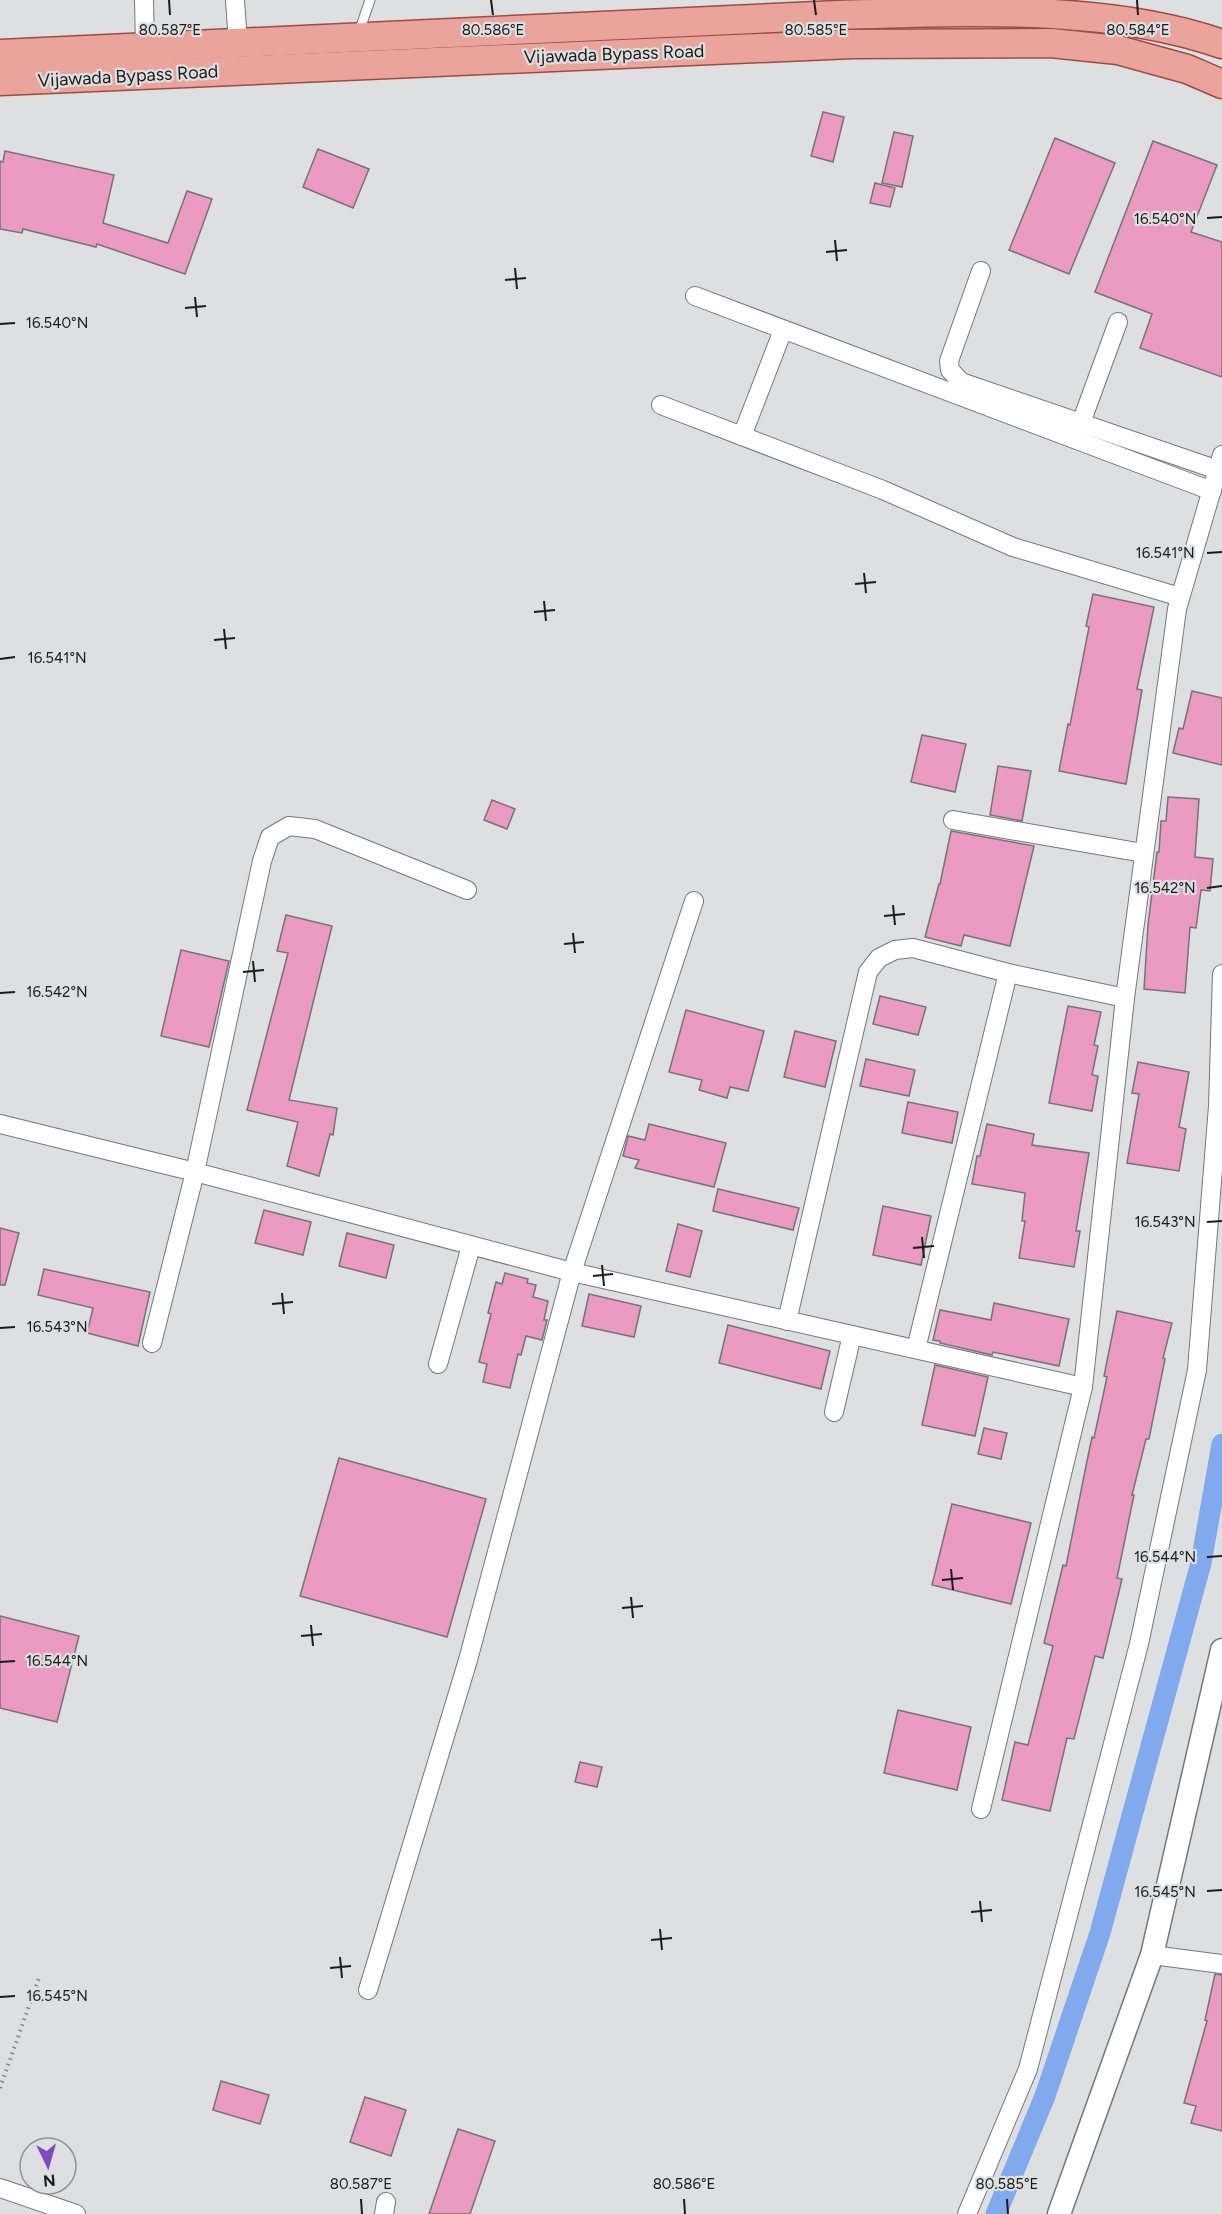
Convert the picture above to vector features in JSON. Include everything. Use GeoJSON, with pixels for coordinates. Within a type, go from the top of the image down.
{"type":"FeatureCollection","features":[{"type":"Feature","properties":{"kind":"main road","name":"Vijawada Bypass Road"},"geometry":{"type":"LineString","coordinates":[[0,54],[358,37],[842,7],[1059,15],[1125,22],[1203,38],[1222,45]]}},
{"type":"Feature","properties":{"kind":"main road","name":"Vijawada Bypass Road"},"geometry":{"type":"LineString","coordinates":[[0,81],[852,44],[1051,44],[1118,50],[1188,69],[1222,84]]}},
{"type":"Feature","properties":{"kind":"street"},"geometry":{"type":"LineString","coordinates":[[144,0],[146,47]]}},
{"type":"Feature","properties":{"kind":"street"},"geometry":{"type":"LineString","coordinates":[[235,0],[238,43]]}},
{"type":"Feature","properties":{"kind":"street"},"geometry":{"type":"LineString","coordinates":[[981,271],[949,362],[954,376],[961,382],[1081,423],[1220,463],[1177,609],[1125,998],[1083,1387],[981,1809]]}},
{"type":"Feature","properties":{"kind":"street"},"geometry":{"type":"LineString","coordinates":[[695,296],[1212,491]]}},
{"type":"Feature","properties":{"kind":"street"},"geometry":{"type":"LineString","coordinates":[[1081,423],[1118,322]]}},
{"type":"Feature","properties":{"kind":"street"},"geometry":{"type":"LineString","coordinates":[[742,436],[783,330]]}},
{"type":"Feature","properties":{"kind":"street"},"geometry":{"type":"LineString","coordinates":[[661,405],[883,490],[1013,547],[1180,597]]}},
{"type":"Feature","properties":{"kind":"street"},"geometry":{"type":"LineString","coordinates":[[953,820],[1143,853]]}},
{"type":"Feature","properties":{"kind":"street"},"geometry":{"type":"LineString","coordinates":[[152,1343],[195,1172],[262,861],[270,837],[289,826],[315,829],[467,891]]}},
{"type":"Feature","properties":{"kind":"street"},"geometry":{"type":"LineString","coordinates":[[368,1990],[468,1660],[572,1272],[694,901]]}},
{"type":"Feature","properties":{"kind":"street"},"geometry":{"type":"LineString","coordinates":[[787,1321],[868,972],[879,958],[895,950],[913,948],[1008,973],[1125,998]]}},
{"type":"Feature","properties":{"kind":"street"},"geometry":{"type":"LineString","coordinates":[[916,1349],[1008,973]]}},
{"type":"Feature","properties":{"kind":"street"},"geometry":{"type":"LineString","coordinates":[[967,2214],[1028,2069],[1139,1644],[1197,1370],[1218,1107],[1222,974]]}},
{"type":"Feature","properties":{"kind":"street"},"geometry":{"type":"LineString","coordinates":[[0,1124],[195,1172],[572,1272],[1083,1387]]}},
{"type":"Feature","properties":{"kind":"street"},"geometry":{"type":"LineString","coordinates":[[438,1364],[471,1246]]}},
{"type":"Feature","properties":{"kind":"street"},"geometry":{"type":"LineString","coordinates":[[834,1412],[852,1335]]}},
{"type":"Feature","properties":{"kind":"street"},"geometry":{"type":"LineString","coordinates":[[1059,2214],[1152,1955],[1222,1650]]}},
{"type":"Feature","properties":{"kind":"street"},"geometry":{"type":"LineString","coordinates":[[1152,1955],[1222,1964]]}},
{"type":"Feature","properties":{"kind":"street"},"geometry":{"type":"LineString","coordinates":[[0,2188],[76,2214]]}},
{"type":"Feature","properties":{"kind":"lane"},"geometry":{"type":"LineString","coordinates":[[358,37],[370,0]]}},
{"type":"Feature","properties":{"kind":"path"},"geometry":{"type":"LineString","coordinates":[[0,2088],[39,1976]]}},
{"type":"Feature","properties":{"kind":"building"},"geometry":{"type":"Polygon","coordinates":[[[823,112],[844,117],[833,162],[811,156],[823,112]]]}},
{"type":"Feature","properties":{"kind":"building"},"geometry":{"type":"Polygon","coordinates":[[[894,132],[913,136],[902,187],[882,183],[894,132]]]}},
{"type":"Feature","properties":{"kind":"building"},"geometry":{"type":"Polygon","coordinates":[[[1055,138],[1115,163],[1069,274],[1009,250],[1055,138]]]}},
{"type":"Feature","properties":{"kind":"building"},"geometry":{"type":"Polygon","coordinates":[[[1153,141],[1217,165],[1191,232],[1222,242],[1222,377],[1140,348],[1152,314],[1095,292],[1153,141]]]}},
{"type":"Feature","properties":{"kind":"building"},"geometry":{"type":"Polygon","coordinates":[[[318,149],[369,169],[353,208],[303,187],[318,149]]]}},
{"type":"Feature","properties":{"kind":"building"},"geometry":{"type":"Polygon","coordinates":[[[5,151],[114,175],[103,223],[168,243],[187,191],[212,199],[185,274],[97,244],[96,247],[23,229],[22,233],[0,229],[0,161],[3,162],[5,151]]]}},
{"type":"Feature","properties":{"kind":"building"},"geometry":{"type":"Polygon","coordinates":[[[875,183],[895,188],[890,207],[870,203],[875,183]]]}},
{"type":"Feature","properties":{"kind":"building"},"geometry":{"type":"Polygon","coordinates":[[[1093,594],[1154,607],[1137,689],[1142,690],[1126,784],[1059,771],[1089,627],[1086,626],[1093,594]]]}},
{"type":"Feature","properties":{"kind":"building"},"geometry":{"type":"Polygon","coordinates":[[[1192,691],[1222,698],[1222,765],[1173,753],[1179,728],[1183,729],[1192,691]]]}},
{"type":"Feature","properties":{"kind":"building"},"geometry":{"type":"Polygon","coordinates":[[[922,735],[966,744],[955,792],[911,782],[922,735]]]}},
{"type":"Feature","properties":{"kind":"building"},"geometry":{"type":"Polygon","coordinates":[[[998,766],[1031,771],[1022,821],[990,815],[998,766]]]}},
{"type":"Feature","properties":{"kind":"building"},"geometry":{"type":"Polygon","coordinates":[[[1168,797],[1199,799],[1195,857],[1213,859],[1210,891],[1201,890],[1196,928],[1190,927],[1185,993],[1144,989],[1148,925],[1157,852],[1159,852],[1161,821],[1166,821],[1168,797]]]}},
{"type":"Feature","properties":{"kind":"building"},"geometry":{"type":"Polygon","coordinates":[[[492,800],[515,809],[507,829],[484,820],[492,800]]]}},
{"type":"Feature","properties":{"kind":"building"},"geometry":{"type":"Polygon","coordinates":[[[951,831],[1034,846],[1010,946],[964,935],[961,946],[925,937],[940,884],[951,831]]]}},
{"type":"Feature","properties":{"kind":"building"},"geometry":{"type":"Polygon","coordinates":[[[286,915],[332,926],[289,1100],[337,1108],[333,1135],[330,1134],[319,1176],[287,1166],[298,1122],[247,1110],[288,953],[277,951],[286,915]]]}},
{"type":"Feature","properties":{"kind":"building"},"geometry":{"type":"Polygon","coordinates":[[[181,950],[229,961],[209,1047],[161,1036],[181,950]]]}},
{"type":"Feature","properties":{"kind":"building"},"geometry":{"type":"Polygon","coordinates":[[[880,996],[926,1007],[918,1035],[873,1024],[880,996]]]}},
{"type":"Feature","properties":{"kind":"building"},"geometry":{"type":"Polygon","coordinates":[[[1068,1006],[1101,1012],[1094,1045],[1098,1046],[1092,1075],[1098,1076],[1092,1111],[1049,1103],[1068,1006]]]}},
{"type":"Feature","properties":{"kind":"building"},"geometry":{"type":"Polygon","coordinates":[[[686,1010],[764,1031],[748,1091],[730,1087],[727,1098],[699,1090],[702,1080],[669,1072],[686,1010]]]}},
{"type":"Feature","properties":{"kind":"building"},"geometry":{"type":"Polygon","coordinates":[[[795,1031],[836,1041],[825,1087],[784,1077],[795,1031]]]}},
{"type":"Feature","properties":{"kind":"building"},"geometry":{"type":"Polygon","coordinates":[[[866,1059],[915,1070],[909,1096],[860,1086],[866,1059]]]}},
{"type":"Feature","properties":{"kind":"building"},"geometry":{"type":"Polygon","coordinates":[[[1138,1062],[1189,1072],[1179,1127],[1186,1129],[1179,1171],[1127,1163],[1139,1094],[1132,1093],[1138,1062]]]}},
{"type":"Feature","properties":{"kind":"building"},"geometry":{"type":"Polygon","coordinates":[[[908,1102],[958,1112],[952,1143],[902,1133],[908,1102]]]}},
{"type":"Feature","properties":{"kind":"building"},"geometry":{"type":"Polygon","coordinates":[[[649,1124],[726,1143],[714,1187],[635,1168],[639,1160],[623,1156],[628,1136],[645,1140],[649,1124]]]}},
{"type":"Feature","properties":{"kind":"building"},"geometry":{"type":"Polygon","coordinates":[[[987,1124],[1034,1134],[1032,1145],[1089,1153],[1076,1231],[1080,1231],[1074,1267],[1019,1258],[1025,1221],[1022,1221],[1025,1193],[972,1184],[977,1156],[980,1156],[987,1124]]]}},
{"type":"Feature","properties":{"kind":"building"},"geometry":{"type":"Polygon","coordinates":[[[718,1189],[799,1208],[793,1230],[713,1211],[718,1189]]]}},
{"type":"Feature","properties":{"kind":"building"},"geometry":{"type":"Polygon","coordinates":[[[883,1206],[931,1216],[921,1265],[873,1255],[883,1206]]]}},
{"type":"Feature","properties":{"kind":"building"},"geometry":{"type":"Polygon","coordinates":[[[264,1210],[311,1222],[303,1255],[255,1243],[264,1210]]]}},
{"type":"Feature","properties":{"kind":"building"},"geometry":{"type":"Polygon","coordinates":[[[678,1224],[702,1231],[690,1277],[666,1271],[678,1224]]]}},
{"type":"Feature","properties":{"kind":"building"},"geometry":{"type":"Polygon","coordinates":[[[0,1228],[19,1233],[5,1285],[0,1285],[0,1228]]]}},
{"type":"Feature","properties":{"kind":"building"},"geometry":{"type":"Polygon","coordinates":[[[347,1233],[394,1245],[386,1278],[339,1266],[347,1233]]]}},
{"type":"Feature","properties":{"kind":"building"},"geometry":{"type":"Polygon","coordinates":[[[44,1269],[150,1292],[138,1346],[87,1333],[93,1308],[38,1295],[44,1269]]]}},
{"type":"Feature","properties":{"kind":"building"},"geometry":{"type":"Polygon","coordinates":[[[505,1273],[528,1279],[527,1283],[536,1285],[533,1297],[548,1301],[544,1320],[547,1320],[542,1340],[526,1336],[521,1355],[518,1354],[510,1388],[483,1382],[487,1364],[479,1362],[496,1282],[502,1284],[505,1273]]]}},
{"type":"Feature","properties":{"kind":"building"},"geometry":{"type":"Polygon","coordinates":[[[589,1294],[641,1306],[634,1337],[582,1326],[589,1294]]]}},
{"type":"Feature","properties":{"kind":"building"},"geometry":{"type":"Polygon","coordinates":[[[994,1303],[1069,1319],[1059,1366],[993,1352],[992,1355],[933,1340],[940,1310],[991,1320],[994,1303]]]}},
{"type":"Feature","properties":{"kind":"building"},"geometry":{"type":"Polygon","coordinates":[[[1117,1311],[1172,1323],[1163,1358],[1165,1359],[1149,1439],[1146,1439],[1132,1495],[1134,1495],[1117,1578],[1122,1579],[1103,1658],[1095,1656],[1074,1739],[1067,1738],[1050,1811],[1002,1800],[1015,1742],[1028,1745],[1053,1646],[1044,1643],[1063,1565],[1066,1566],[1092,1437],[1094,1438],[1107,1377],[1104,1376],[1117,1311]]]}},
{"type":"Feature","properties":{"kind":"building"},"geometry":{"type":"Polygon","coordinates":[[[728,1325],[830,1351],[821,1389],[719,1363],[728,1325]]]}},
{"type":"Feature","properties":{"kind":"building"},"geometry":{"type":"Polygon","coordinates":[[[935,1365],[988,1377],[975,1436],[922,1425],[935,1365]]]}},
{"type":"Feature","properties":{"kind":"building"},"geometry":{"type":"Polygon","coordinates":[[[984,1428],[1007,1433],[1001,1459],[978,1454],[984,1428]]]}},
{"type":"Feature","properties":{"kind":"building"},"geometry":{"type":"Polygon","coordinates":[[[339,1458],[486,1499],[447,1637],[300,1596],[339,1458]]]}},
{"type":"Feature","properties":{"kind":"building"},"geometry":{"type":"Polygon","coordinates":[[[952,1504],[1031,1523],[1011,1604],[932,1585],[952,1504]]]}},
{"type":"Feature","properties":{"kind":"building"},"geometry":{"type":"Polygon","coordinates":[[[0,1616],[79,1636],[57,1722],[0,1708],[0,1616]]]}},
{"type":"Feature","properties":{"kind":"building"},"geometry":{"type":"Polygon","coordinates":[[[898,1710],[971,1727],[957,1790],[884,1773],[898,1710]]]}},
{"type":"Feature","properties":{"kind":"building"},"geometry":{"type":"Polygon","coordinates":[[[580,1762],[602,1767],[597,1787],[575,1782],[580,1762]]]}},
{"type":"Feature","properties":{"kind":"building"},"geometry":{"type":"Polygon","coordinates":[[[1215,1974],[1222,1975],[1222,2131],[1191,2123],[1196,2106],[1184,2103],[1207,2021],[1205,2020],[1215,1974]]]}},
{"type":"Feature","properties":{"kind":"building"},"geometry":{"type":"Polygon","coordinates":[[[221,2081],[269,2095],[260,2124],[213,2110],[221,2081]]]}},
{"type":"Feature","properties":{"kind":"building"},"geometry":{"type":"Polygon","coordinates":[[[365,2097],[406,2110],[391,2156],[350,2142],[365,2097]]]}},
{"type":"Feature","properties":{"kind":"building"},"geometry":{"type":"Polygon","coordinates":[[[458,2129],[495,2141],[470,2214],[429,2214],[458,2129]]]}},
{"type":"Feature","properties":{"kind":"waterway"},"geometry":{"type":"LineString","coordinates":[[996,2214],[1045,2096],[1100,1933],[1201,1563],[1222,1444]]}}]}
